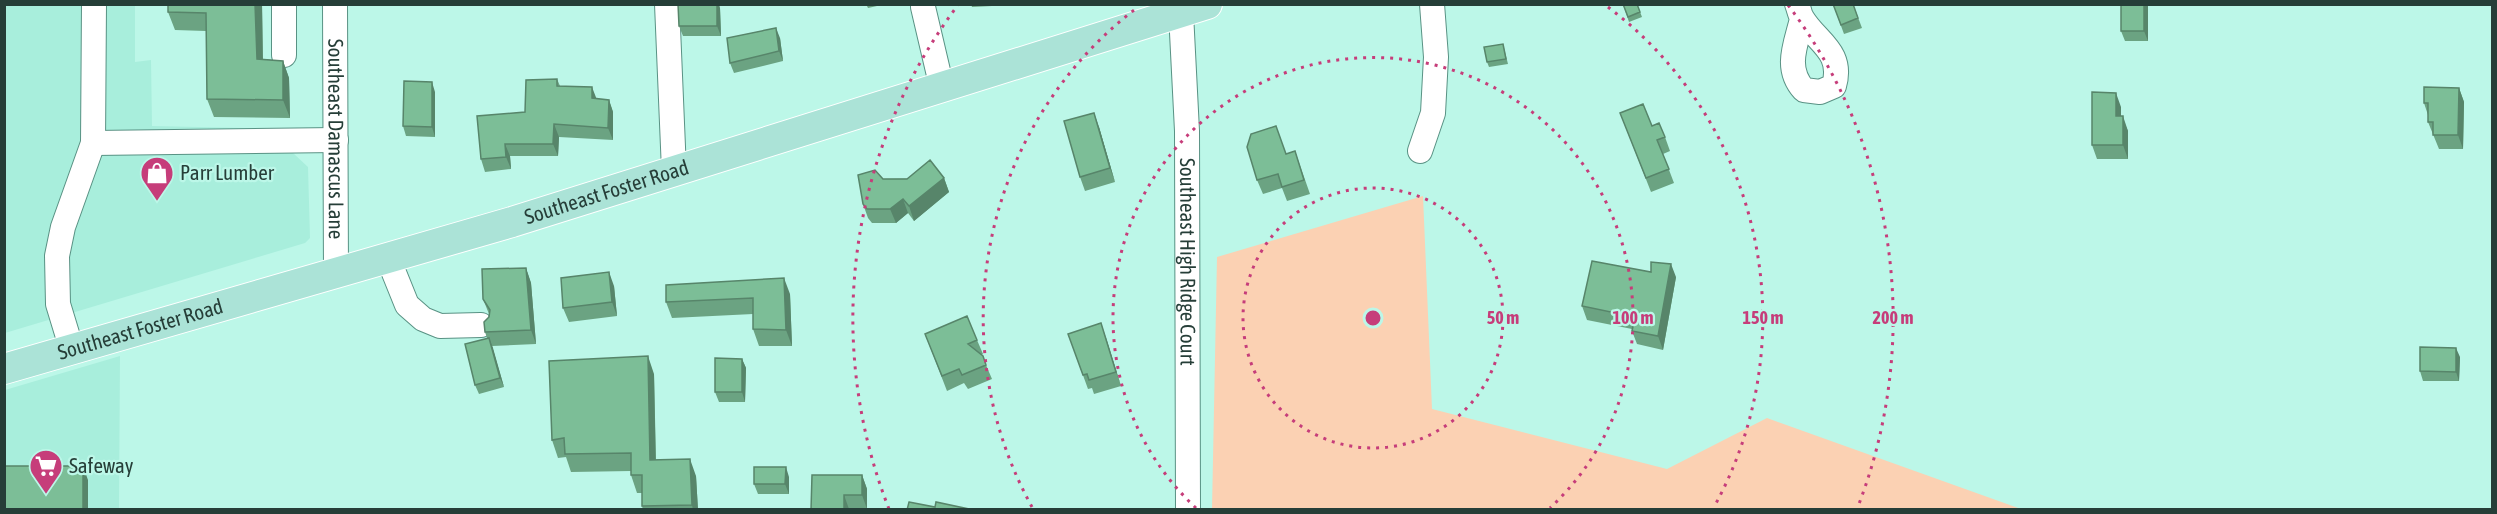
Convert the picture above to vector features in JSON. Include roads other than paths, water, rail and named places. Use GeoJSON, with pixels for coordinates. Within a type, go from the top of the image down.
{"type":"FeatureCollection","features":[{"type":"Feature","properties":{"kind":"main road","name":"Southeast Foster Road"},"geometry":{"type":"LineString","coordinates":[[4,369],[336,274],[1194,9]]}},
{"type":"Feature","properties":{"kind":"street"},"geometry":{"type":"LineString","coordinates":[[72,350],[58,304],[57,256],[63,227],[93,143],[94,4]]}},
{"type":"Feature","properties":{"kind":"street"},"geometry":{"type":"LineString","coordinates":[[284,4],[284,55]]}},
{"type":"Feature","properties":{"kind":"street","name":"Southeast Damascus Lane"},"geometry":{"type":"LineString","coordinates":[[335,4],[336,274]]}},
{"type":"Feature","properties":{"kind":"street"},"geometry":{"type":"LineString","coordinates":[[667,4],[674,171]]}},
{"type":"Feature","properties":{"kind":"street"},"geometry":{"type":"LineString","coordinates":[[1420,151],[1433,113],[1436,57],[1432,4]]}},
{"type":"Feature","properties":{"kind":"street"},"geometry":{"type":"LineString","coordinates":[[923,7],[942,88]]}},
{"type":"Feature","properties":{"kind":"street","name":"Southeast High Ridge Court"},"geometry":{"type":"LineString","coordinates":[[1188,510],[1187,131],[1194,9]]}},
{"type":"Feature","properties":{"kind":"street"},"geometry":{"type":"LineString","coordinates":[[93,143],[336,140]]}},
{"type":"Feature","properties":{"kind":"street"},"geometry":{"type":"LineString","coordinates":[[388,258],[401,285],[407,305],[423,319],[440,326],[481,325]]}},
{"type":"Feature","properties":{"kind":"place","name":"Parr Lumber"},"geometry":{"type":"Point","coordinates":[157,202]}},
{"type":"Feature","properties":{"kind":"place","name":"Safeway"},"geometry":{"type":"Point","coordinates":[46,495]}}]}
